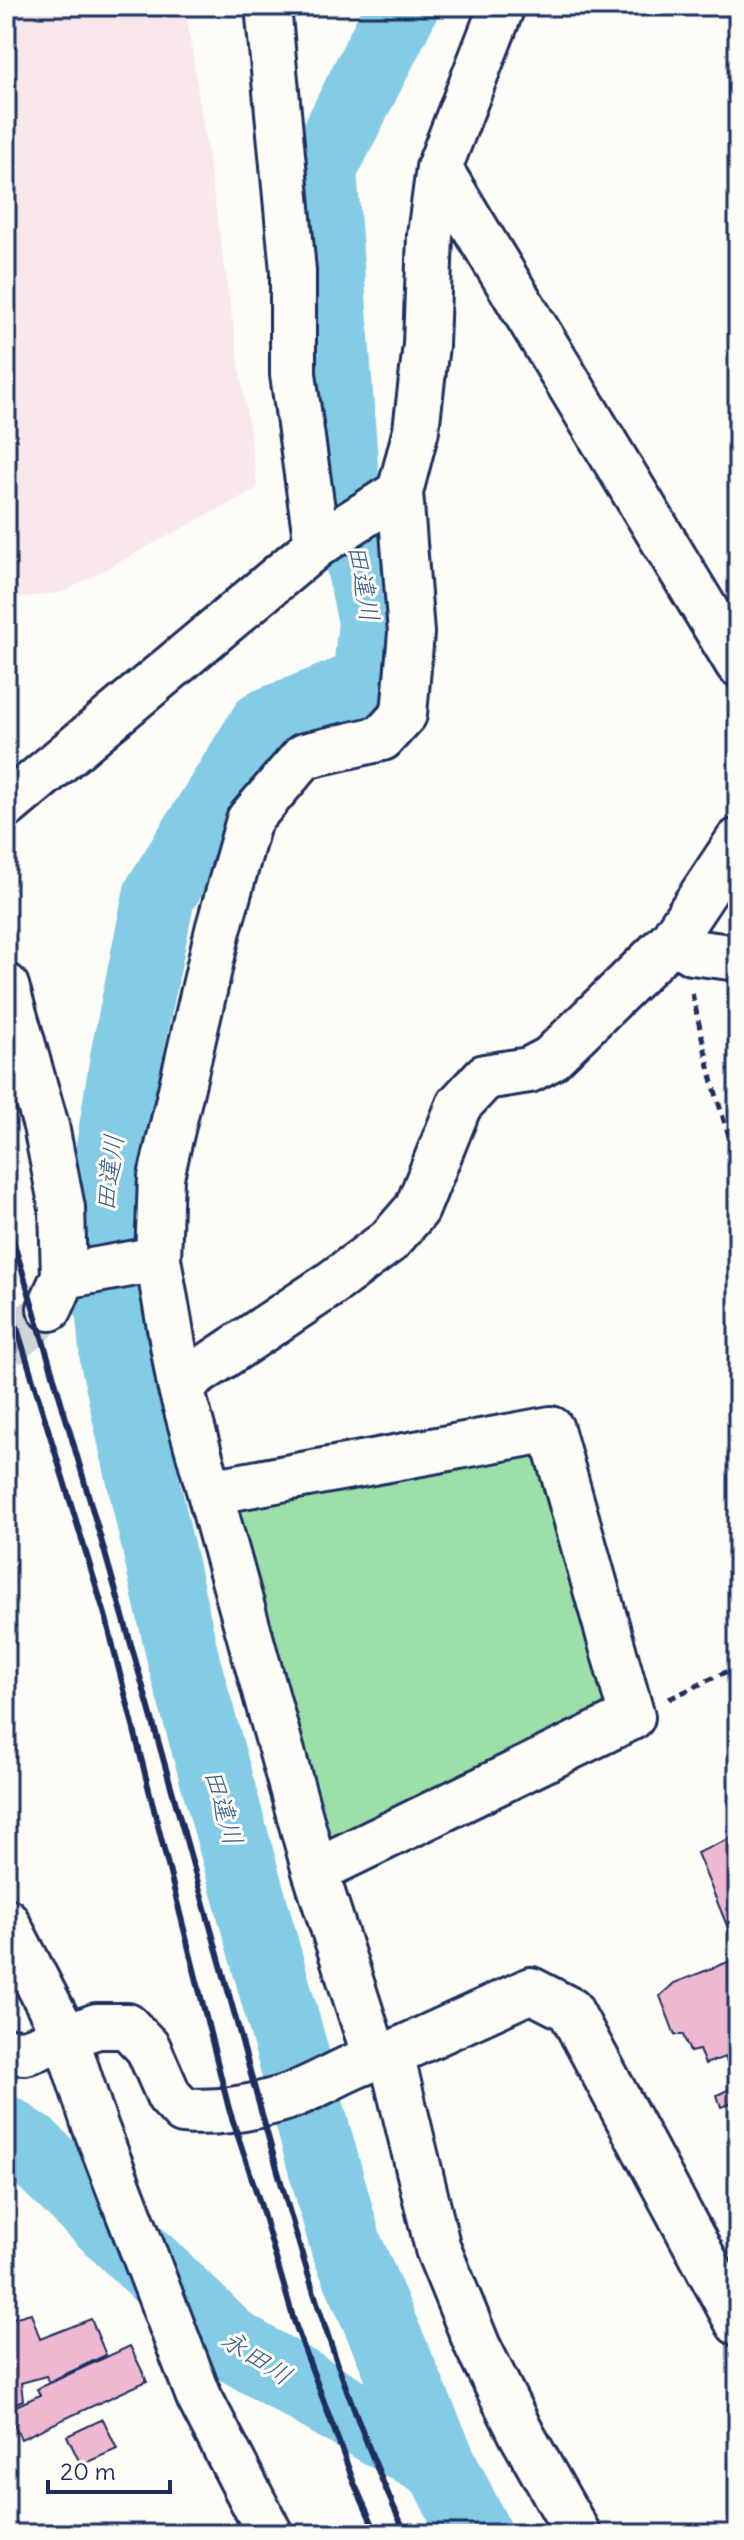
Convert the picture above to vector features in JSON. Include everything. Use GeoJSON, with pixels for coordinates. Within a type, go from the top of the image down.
{"type":"FeatureCollection","features":[{"type":"Feature","properties":{"kind":"street"},"geometry":{"type":"LineString","coordinates":[[268,6],[293,271],[293,374],[317,545]]}},
{"type":"Feature","properties":{"kind":"street"},"geometry":{"type":"LineString","coordinates":[[502,6],[439,168],[430,235],[426,345],[416,430],[400,492],[411,633],[404,714],[382,738],[304,756],[249,820],[218,930],[161,1177],[158,1259],[180,1385],[315,1871],[383,2056],[438,2249],[478,2347],[522,2435],[578,2534]]}},
{"type":"Feature","properties":{"kind":"street"},"geometry":{"type":"LineString","coordinates":[[439,168],[738,664]]}},
{"type":"Feature","properties":{"kind":"street"},"geometry":{"type":"LineString","coordinates":[[6,806],[317,545],[400,492]]}},
{"type":"Feature","properties":{"kind":"street"},"geometry":{"type":"LineString","coordinates":[[180,1385],[328,1286],[389,1241],[417,1209],[459,1105],[485,1077],[529,1070],[550,1059],[682,946],[738,841]]}},
{"type":"Feature","properties":{"kind":"street"},"geometry":{"type":"LineString","coordinates":[[682,946],[738,958]]}},
{"type":"Feature","properties":{"kind":"street"},"geometry":{"type":"LineString","coordinates":[[6,986],[46,1126],[62,1208],[57,1292],[158,1259]]}},
{"type":"Feature","properties":{"kind":"street"},"geometry":{"type":"LineString","coordinates":[[210,1492],[551,1429],[632,1717],[315,1871]]}},
{"type":"Feature","properties":{"kind":"street"},"geometry":{"type":"LineString","coordinates":[[6,1921],[66,2038],[94,2123],[199,2397],[270,2534]]}},
{"type":"Feature","properties":{"kind":"street"},"geometry":{"type":"LineString","coordinates":[[6,2051],[25,2052],[97,2026],[127,2026],[148,2048],[169,2096],[183,2111],[205,2113],[282,2099],[531,1990],[570,2010],[738,2323]]}},
{"type":"Feature","properties":{"kind":"path"},"geometry":{"type":"LineString","coordinates":[[682,946],[712,1079],[738,1159]]}},
{"type":"Feature","properties":{"kind":"path"},"geometry":{"type":"LineString","coordinates":[[632,1717],[738,1666]]}},
{"type":"Feature","properties":{"kind":"shaded area"},"geometry":{"type":"Polygon","coordinates":[[[6,6],[185,6],[258,488],[63,592],[6,600],[6,6]]]}},
{"type":"Feature","properties":{"kind":"green space"},"geometry":{"type":"Polygon","coordinates":[[[539,1442],[613,1713],[329,1845],[232,1497],[539,1442]]]}},
{"type":"Feature","properties":{"kind":"building"},"geometry":{"type":"Polygon","coordinates":[[[738,1835],[738,1952],[697,1853],[738,1835]]]}},
{"type":"Feature","properties":{"kind":"building"},"geometry":{"type":"Polygon","coordinates":[[[738,1958],[738,2101],[721,2107],[717,2095],[736,2086],[725,2057],[705,2064],[699,2050],[690,2052],[683,2035],[675,2035],[660,1996],[674,1983],[738,1958]]]}},
{"type":"Feature","properties":{"kind":"building"},"geometry":{"type":"Polygon","coordinates":[[[31,2313],[40,2339],[91,2319],[106,2355],[49,2382],[46,2376],[21,2383],[23,2400],[6,2407],[6,2365],[11,2364],[6,2346],[6,2320],[31,2313]]]}},
{"type":"Feature","properties":{"kind":"building"},"geometry":{"type":"Polygon","coordinates":[[[130,2346],[147,2381],[21,2439],[7,2410],[40,2395],[37,2389],[130,2346]]]}},
{"type":"Feature","properties":{"kind":"building"},"geometry":{"type":"Polygon","coordinates":[[[103,2419],[117,2449],[81,2465],[67,2436],[103,2419]]]}},
{"type":"Feature","properties":{"kind":"waterway","name":"田違川"},"geometry":{"type":"LineString","coordinates":[[403,6],[321,169],[343,478],[374,621],[368,684],[265,725],[159,896],[126,1058],[102,1211],[116,1360],[184,1663],[346,2245],[442,2467],[475,2534]]}},
{"type":"Feature","properties":{"kind":"waterway","name":"永田川"},"geometry":{"type":"LineString","coordinates":[[6,2132],[31,2149],[230,2344],[442,2467]]}},
{"type":"Feature","properties":{"kind":"tunnel"},"geometry":{"type":"LineString","coordinates":[[6,1347],[50,1308]]}},
{"type":"Feature","properties":{"kind":"railway"},"geometry":{"type":"LineString","coordinates":[[6,1217],[116,1593],[302,2256],[349,2397],[406,2534]]}},
{"type":"Feature","properties":{"kind":"railway"},"geometry":{"type":"LineString","coordinates":[[6,1292],[106,1618],[229,2109],[294,2321],[354,2483],[377,2534]]}}]}
